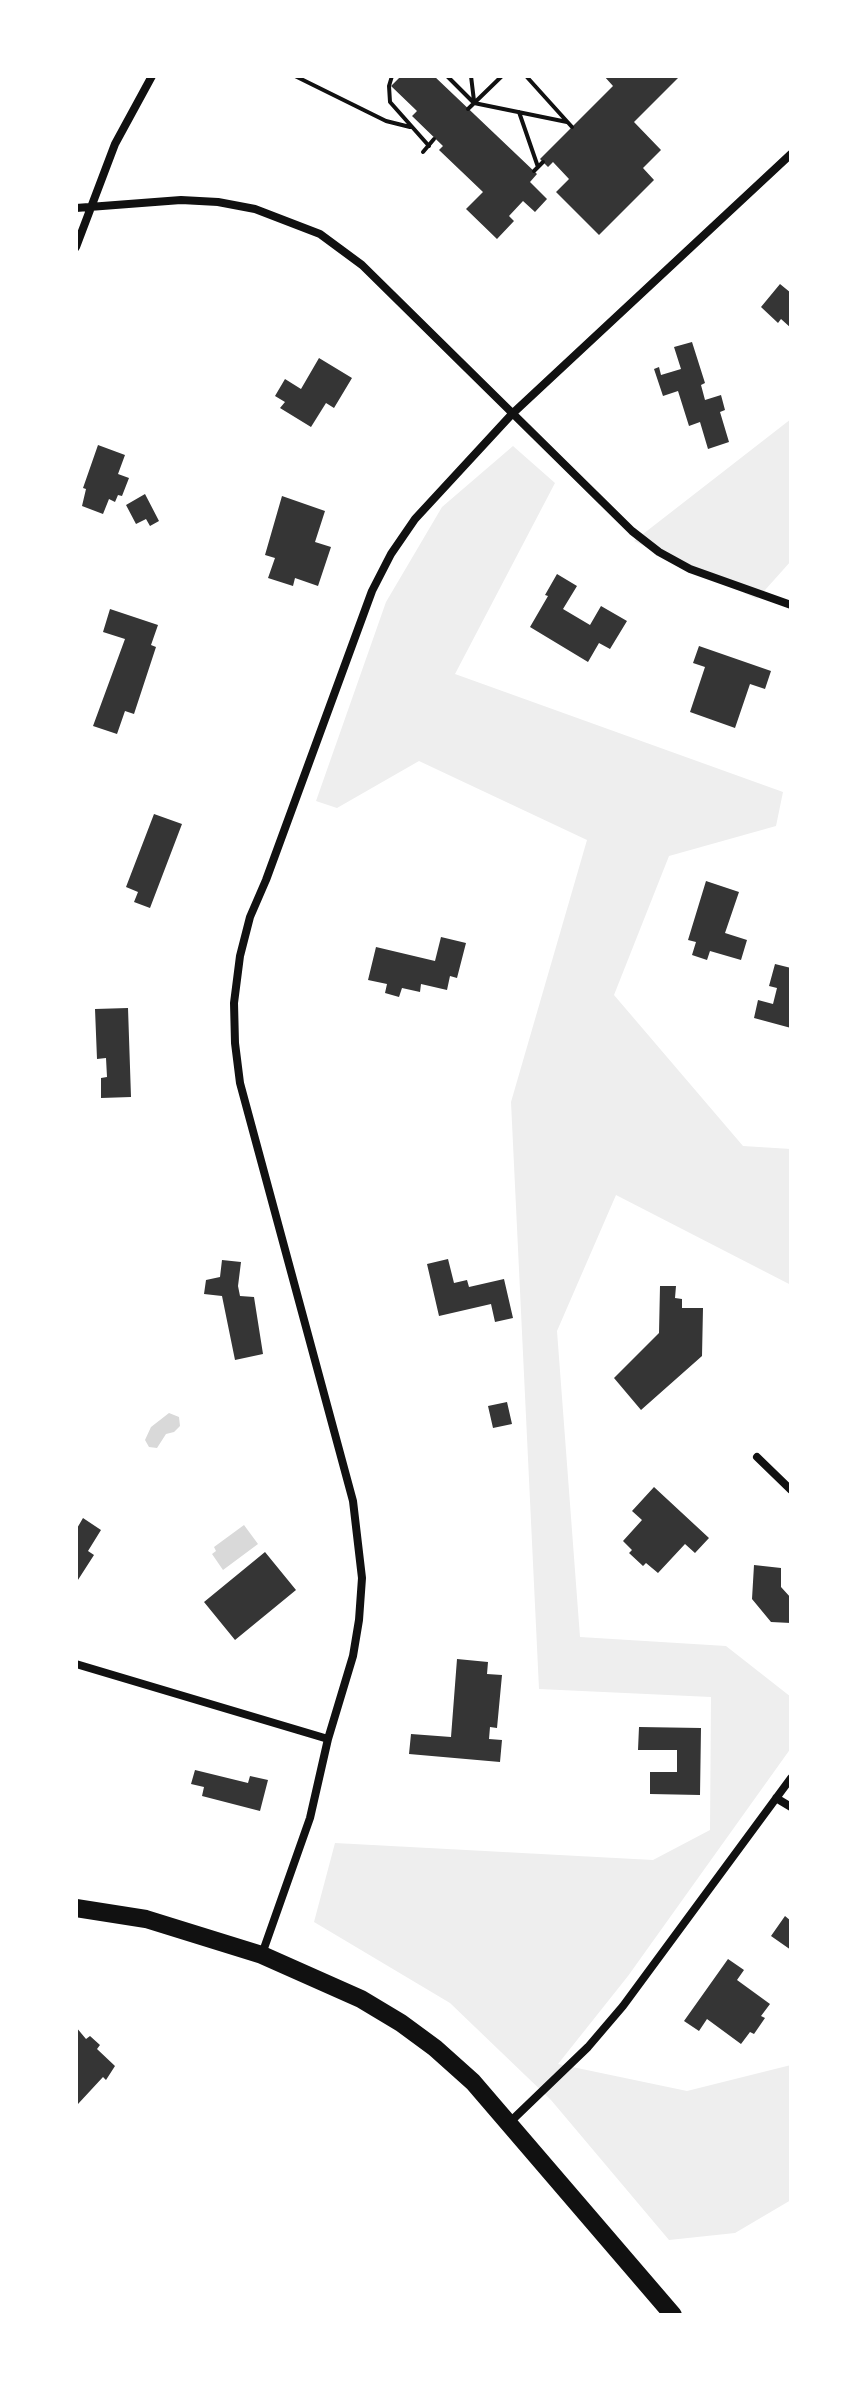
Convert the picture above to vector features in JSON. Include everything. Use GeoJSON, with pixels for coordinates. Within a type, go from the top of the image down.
{"type":"FeatureCollection","features":[{"type":"Feature","properties":{"kind":"highway"},"geometry":{"type":"LineString","coordinates":[[76,1908],[146,1919],[262,1955],[361,1999],[401,2023],[473,2082],[673,2315]]}},
{"type":"Feature","properties":{"kind":"street"},"geometry":{"type":"LineString","coordinates":[[76,247],[115,144],[152,76]]}},
{"type":"Feature","properties":{"kind":"street"},"geometry":{"type":"LineString","coordinates":[[262,1955],[310,1818],[328,1739],[353,1656],[362,1578],[353,1501],[240,1083],[234,1003],[240,956],[250,917],[372,591],[391,554],[415,519],[512,414],[791,154]]}},
{"type":"Feature","properties":{"kind":"street"},"geometry":{"type":"LineString","coordinates":[[76,208],[181,200],[218,202],[255,209],[320,234],[362,265],[632,531],[659,552],[690,569],[791,605]]}},
{"type":"Feature","properties":{"kind":"street"},"geometry":{"type":"LineString","coordinates":[[757,1457],[791,1490]]}},
{"type":"Feature","properties":{"kind":"street"},"geometry":{"type":"LineString","coordinates":[[76,1664],[328,1739]]}},
{"type":"Feature","properties":{"kind":"street"},"geometry":{"type":"LineString","coordinates":[[509,2123],[588,2047],[623,2006],[791,1778]]}},
{"type":"Feature","properties":{"kind":"street"},"geometry":{"type":"LineString","coordinates":[[776,1798],[791,1807]]}},
{"type":"Feature","properties":{"kind":"path"},"geometry":{"type":"LineString","coordinates":[[295,76],[386,121],[410,127]]}},
{"type":"Feature","properties":{"kind":"path"},"geometry":{"type":"LineString","coordinates":[[392,76],[390,102],[429,146]]}},
{"type":"Feature","properties":{"kind":"path"},"geometry":{"type":"LineString","coordinates":[[447,76],[474,103],[567,122]]}},
{"type":"Feature","properties":{"kind":"path"},"geometry":{"type":"LineString","coordinates":[[471,76],[474,103]]}},
{"type":"Feature","properties":{"kind":"path"},"geometry":{"type":"LineString","coordinates":[[468,109],[502,76]]}},
{"type":"Feature","properties":{"kind":"path"},"geometry":{"type":"LineString","coordinates":[[526,76],[572,127]]}},
{"type":"Feature","properties":{"kind":"path"},"geometry":{"type":"LineString","coordinates":[[519,112],[538,167]]}},
{"type":"Feature","properties":{"kind":"path"},"geometry":{"type":"LineString","coordinates":[[423,152],[434,139]]}},
{"type":"Feature","properties":{"kind":"shaded area"},"geometry":{"type":"Polygon","coordinates":[[[791,419],[791,561],[757,599],[634,541],[791,419]]]}},
{"type":"Feature","properties":{"kind":"shaded area"},"geometry":{"type":"Polygon","coordinates":[[[513,446],[555,483],[455,674],[783,792],[776,826],[669,856],[614,995],[743,1146],[791,1149],[791,1285],[616,1195],[557,1331],[580,1637],[726,1646],[791,1697],[791,1748],[628,1976],[558,2064],[687,2091],[791,2065],[791,2200],[735,2233],[669,2240],[551,2100],[450,2003],[314,1922],[335,1843],[653,1860],[710,1830],[711,1697],[539,1689],[511,1102],[587,840],[419,761],[337,808],[316,801],[386,602],[442,507],[513,446]]]}},
{"type":"Feature","properties":{"kind":"shaded area"},"geometry":{"type":"Polygon","coordinates":[[[169,1413],[179,1417],[180,1426],[166,1434],[157,1448],[149,1447],[145,1440],[151,1427],[169,1413]]]}},
{"type":"Feature","properties":{"kind":"shaded area"},"geometry":{"type":"Polygon","coordinates":[[[244,1525],[258,1544],[223,1570],[212,1554],[216,1551],[214,1547],[244,1525]]]}},
{"type":"Feature","properties":{"kind":"building"},"geometry":{"type":"Polygon","coordinates":[[[401,76],[434,76],[537,174],[530,182],[547,199],[535,212],[523,201],[509,216],[514,221],[497,239],[466,209],[483,192],[439,150],[443,146],[412,116],[417,111],[391,86],[401,76]]]}},
{"type":"Feature","properties":{"kind":"building"},"geometry":{"type":"Polygon","coordinates":[[[604,76],[680,76],[634,122],[661,150],[643,168],[654,180],[599,235],[556,192],[569,179],[553,162],[548,167],[540,159],[613,86],[604,76]]]}},
{"type":"Feature","properties":{"kind":"building"},"geometry":{"type":"Polygon","coordinates":[[[780,284],[791,293],[791,328],[781,319],[778,323],[761,307],[780,284]]]}},
{"type":"Feature","properties":{"kind":"building"},"geometry":{"type":"Polygon","coordinates":[[[692,342],[705,383],[701,385],[705,400],[721,395],[725,410],[720,412],[729,442],[708,449],[700,422],[689,426],[678,391],[663,396],[654,369],[659,367],[661,375],[681,369],[674,347],[692,342]]]}},
{"type":"Feature","properties":{"kind":"building"},"geometry":{"type":"Polygon","coordinates":[[[319,358],[352,378],[334,408],[326,403],[311,427],[280,408],[285,402],[275,396],[285,379],[301,389],[319,358]]]}},
{"type":"Feature","properties":{"kind":"building"},"geometry":{"type":"Polygon","coordinates":[[[98,445],[125,455],[118,474],[129,478],[122,496],[118,495],[115,502],[109,499],[103,514],[82,506],[86,489],[83,488],[98,445]]]}},
{"type":"Feature","properties":{"kind":"building"},"geometry":{"type":"Polygon","coordinates":[[[145,494],[159,521],[150,526],[146,519],[136,524],[126,505],[145,494]]]}},
{"type":"Feature","properties":{"kind":"building"},"geometry":{"type":"Polygon","coordinates":[[[282,496],[325,511],[315,542],[331,547],[318,586],[295,578],[293,586],[268,578],[275,558],[265,555],[282,496]]]}},
{"type":"Feature","properties":{"kind":"building"},"geometry":{"type":"Polygon","coordinates":[[[557,574],[577,586],[563,609],[590,625],[601,606],[627,621],[610,649],[599,643],[588,662],[530,627],[557,574]]]}},
{"type":"Feature","properties":{"kind":"building"},"geometry":{"type":"Polygon","coordinates":[[[110,609],[158,625],[151,645],[156,647],[134,714],[125,711],[117,734],[93,726],[125,639],[103,632],[110,609]]]}},
{"type":"Feature","properties":{"kind":"building"},"geometry":{"type":"Polygon","coordinates":[[[699,646],[771,671],[765,689],[750,684],[735,728],[690,712],[705,667],[693,663],[699,646]]]}},
{"type":"Feature","properties":{"kind":"building"},"geometry":{"type":"Polygon","coordinates":[[[154,814],[182,824],[150,908],[134,902],[138,892],[126,887],[154,814]]]}},
{"type":"Feature","properties":{"kind":"building"},"geometry":{"type":"Polygon","coordinates":[[[706,881],[739,892],[725,933],[747,940],[741,960],[710,951],[707,960],[692,955],[696,942],[688,940],[706,881]]]}},
{"type":"Feature","properties":{"kind":"building"},"geometry":{"type":"Polygon","coordinates":[[[441,937],[466,943],[457,978],[450,976],[447,990],[421,984],[420,992],[402,988],[399,997],[385,993],[387,984],[368,980],[376,947],[435,961],[441,937]]]}},
{"type":"Feature","properties":{"kind":"building"},"geometry":{"type":"Polygon","coordinates":[[[775,964],[791,968],[791,1028],[754,1018],[758,1000],[773,1004],[777,988],[769,986],[775,964]]]}},
{"type":"Feature","properties":{"kind":"building"},"geometry":{"type":"Polygon","coordinates":[[[128,1008],[131,1097],[101,1098],[101,1078],[107,1077],[106,1058],[97,1059],[95,1009],[128,1008]]]}},
{"type":"Feature","properties":{"kind":"building"},"geometry":{"type":"Polygon","coordinates":[[[448,1259],[454,1283],[467,1280],[469,1287],[504,1279],[513,1318],[495,1322],[491,1304],[439,1316],[427,1264],[448,1259]]]}},
{"type":"Feature","properties":{"kind":"building"},"geometry":{"type":"Polygon","coordinates":[[[222,1260],[241,1262],[240,1296],[254,1297],[263,1354],[235,1360],[222,1296],[204,1294],[206,1280],[220,1277],[222,1260]]]}},
{"type":"Feature","properties":{"kind":"building"},"geometry":{"type":"Polygon","coordinates":[[[660,1286],[676,1286],[675,1298],[682,1299],[682,1308],[703,1308],[702,1356],[641,1410],[614,1378],[659,1333],[660,1286]]]}},
{"type":"Feature","properties":{"kind":"building"},"geometry":{"type":"Polygon","coordinates":[[[507,1402],[512,1424],[493,1428],[488,1406],[507,1402]]]}},
{"type":"Feature","properties":{"kind":"building"},"geometry":{"type":"Polygon","coordinates":[[[654,1487],[709,1538],[695,1553],[685,1544],[658,1573],[646,1563],[643,1566],[629,1553],[632,1550],[623,1541],[642,1520],[632,1511],[654,1487]]]}},
{"type":"Feature","properties":{"kind":"building"},"geometry":{"type":"Polygon","coordinates":[[[83,1518],[101,1530],[88,1551],[94,1555],[76,1583],[76,1530],[83,1518]]]}},
{"type":"Feature","properties":{"kind":"building"},"geometry":{"type":"Polygon","coordinates":[[[265,1552],[296,1590],[235,1640],[204,1602],[265,1552]]]}},
{"type":"Feature","properties":{"kind":"building"},"geometry":{"type":"Polygon","coordinates":[[[754,1565],[781,1568],[781,1587],[791,1598],[791,1623],[771,1622],[752,1599],[754,1565]]]}},
{"type":"Feature","properties":{"kind":"building"},"geometry":{"type":"Polygon","coordinates":[[[457,1659],[488,1662],[487,1674],[502,1675],[497,1728],[490,1727],[489,1739],[502,1740],[500,1762],[409,1754],[411,1734],[451,1737],[457,1659]]]}},
{"type":"Feature","properties":{"kind":"building"},"geometry":{"type":"Polygon","coordinates":[[[639,1727],[701,1728],[700,1795],[650,1794],[650,1772],[677,1772],[677,1750],[638,1750],[639,1727]]]}},
{"type":"Feature","properties":{"kind":"building"},"geometry":{"type":"Polygon","coordinates":[[[195,1770],[248,1783],[250,1776],[268,1780],[260,1811],[202,1796],[204,1787],[191,1784],[195,1770]]]}},
{"type":"Feature","properties":{"kind":"building"},"geometry":{"type":"Polygon","coordinates":[[[785,1916],[791,1921],[791,1950],[771,1936],[785,1916]]]}},
{"type":"Feature","properties":{"kind":"building"},"geometry":{"type":"Polygon","coordinates":[[[728,1959],[744,1970],[737,1980],[770,2004],[754,2034],[750,2032],[741,2044],[707,2019],[699,2031],[684,2021],[728,1959]]]}},
{"type":"Feature","properties":{"kind":"building"},"geometry":{"type":"Polygon","coordinates":[[[76,2027],[86,2039],[90,2036],[100,2045],[97,2049],[115,2066],[106,2080],[103,2077],[78,2104],[76,2027]]]}}]}
